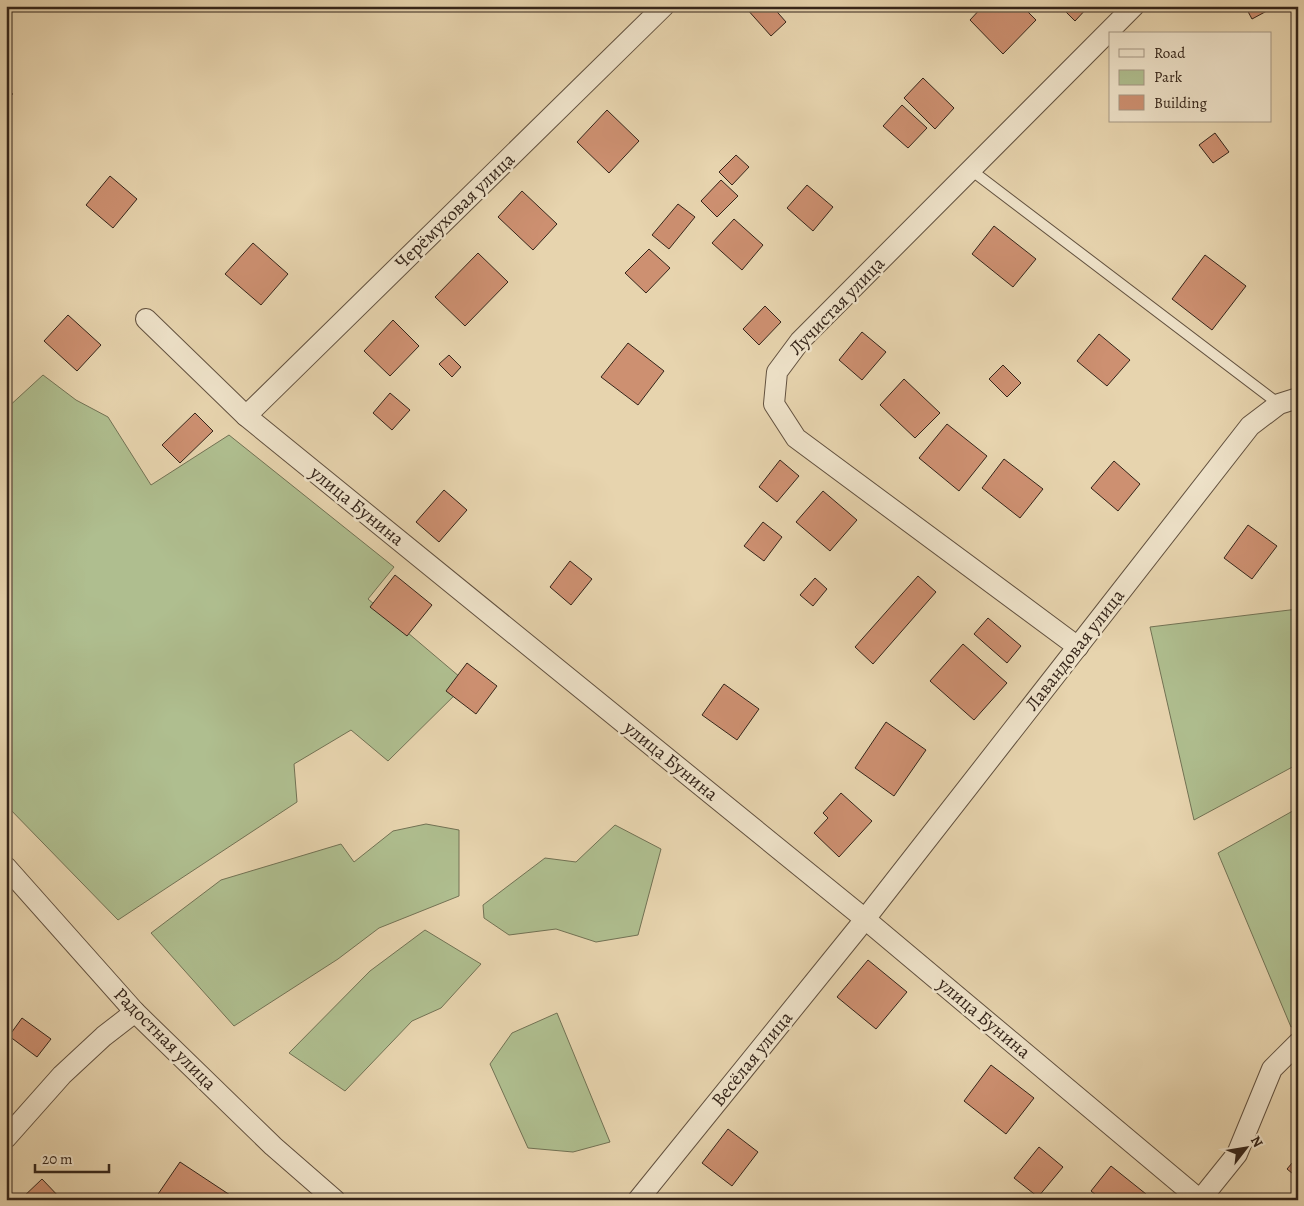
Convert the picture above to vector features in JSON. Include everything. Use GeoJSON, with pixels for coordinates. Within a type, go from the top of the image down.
{"type":"FeatureCollection","features":[{"type":"Feature","properties":{"kind":"street","name":"Черёмуховая улица"},"geometry":{"type":"LineString","coordinates":[[246,416],[664,6]]}},
{"type":"Feature","properties":{"kind":"street","name":"Лучистая улица"},"geometry":{"type":"LineString","coordinates":[[1078,646],[796,438],[774,404],[777,372],[800,341],[1134,6]]}},
{"type":"Feature","properties":{"kind":"street","name":"улица Бунина"},"geometry":{"type":"LineString","coordinates":[[146,319],[246,416],[865,919],[1200,1200],[1237,1154],[1272,1069],[1298,1043]]}},
{"type":"Feature","properties":{"kind":"street","name":"Лавандовая улица"},"geometry":{"type":"LineString","coordinates":[[865,919],[1250,426],[1288,401]]}},
{"type":"Feature","properties":{"kind":"street","name":"Радостная улица"},"geometry":{"type":"LineString","coordinates":[[6,867],[135,1012],[273,1146],[335,1200]]}},
{"type":"Feature","properties":{"kind":"street","name":"Весёлая улица"},"geometry":{"type":"LineString","coordinates":[[638,1200],[865,919]]}},
{"type":"Feature","properties":{"kind":"street"},"geometry":{"type":"LineString","coordinates":[[6,1138],[62,1075],[104,1036],[135,1012]]}},
{"type":"Feature","properties":{"kind":"lane"},"geometry":{"type":"LineString","coordinates":[[970,170],[1288,401]]}},
{"type":"Feature","properties":{"kind":"green space"},"geometry":{"type":"Polygon","coordinates":[[[43,375],[76,400],[108,417],[151,485],[229,435],[394,567],[368,599],[467,683],[388,761],[351,730],[294,764],[297,802],[118,920],[6,805],[6,409],[43,375]]]}},
{"type":"Feature","properties":{"kind":"green space"},"geometry":{"type":"Polygon","coordinates":[[[1298,609],[1298,764],[1194,820],[1150,627],[1298,609]]]}},
{"type":"Feature","properties":{"kind":"green space"},"geometry":{"type":"Polygon","coordinates":[[[1298,808],[1298,1024],[1291,1027],[1218,853],[1298,808]]]}},
{"type":"Feature","properties":{"kind":"green space"},"geometry":{"type":"Polygon","coordinates":[[[426,824],[459,830],[459,896],[379,928],[338,959],[234,1026],[151,933],[221,880],[341,844],[354,862],[393,831],[426,824]]]}},
{"type":"Feature","properties":{"kind":"green space"},"geometry":{"type":"Polygon","coordinates":[[[615,825],[661,849],[638,935],[596,942],[556,929],[509,935],[484,918],[483,905],[545,858],[576,862],[615,825]]]}},
{"type":"Feature","properties":{"kind":"green space"},"geometry":{"type":"Polygon","coordinates":[[[425,930],[481,964],[441,1008],[412,1021],[345,1091],[289,1053],[370,971],[425,930]]]}},
{"type":"Feature","properties":{"kind":"green space"},"geometry":{"type":"Polygon","coordinates":[[[557,1013],[610,1142],[573,1152],[528,1148],[490,1064],[512,1033],[557,1013]]]}},
{"type":"Feature","properties":{"kind":"building"},"geometry":{"type":"Polygon","coordinates":[[[747,6],[772,6],[786,22],[771,36],[746,8],[747,6]]]}},
{"type":"Feature","properties":{"kind":"building"},"geometry":{"type":"Polygon","coordinates":[[[983,6],[1022,6],[1036,20],[1003,54],[970,20],[983,6]]]}},
{"type":"Feature","properties":{"kind":"building"},"geometry":{"type":"Polygon","coordinates":[[[1060,6],[1089,6],[1075,21],[1060,6]]]}},
{"type":"Feature","properties":{"kind":"building"},"geometry":{"type":"Polygon","coordinates":[[[1245,6],[1276,6],[1252,19],[1245,6]]]}},
{"type":"Feature","properties":{"kind":"building"},"geometry":{"type":"Polygon","coordinates":[[[923,78],[954,108],[935,129],[904,98],[923,78]]]}},
{"type":"Feature","properties":{"kind":"building"},"geometry":{"type":"Polygon","coordinates":[[[6,87],[13,94],[6,101],[6,87]]]}},
{"type":"Feature","properties":{"kind":"building"},"geometry":{"type":"Polygon","coordinates":[[[902,105],[927,128],[908,148],[883,126],[902,105]]]}},
{"type":"Feature","properties":{"kind":"building"},"geometry":{"type":"Polygon","coordinates":[[[607,110],[639,141],[609,173],[577,142],[607,110]]]}},
{"type":"Feature","properties":{"kind":"building"},"geometry":{"type":"Polygon","coordinates":[[[1215,133],[1229,152],[1213,163],[1199,145],[1215,133]]]}},
{"type":"Feature","properties":{"kind":"building"},"geometry":{"type":"Polygon","coordinates":[[[736,155],[749,167],[732,185],[719,172],[736,155]]]}},
{"type":"Feature","properties":{"kind":"building"},"geometry":{"type":"Polygon","coordinates":[[[110,176],[137,199],[113,228],[86,205],[110,176]]]}},
{"type":"Feature","properties":{"kind":"building"},"geometry":{"type":"Polygon","coordinates":[[[721,180],[738,196],[717,217],[701,201],[721,180]]]}},
{"type":"Feature","properties":{"kind":"building"},"geometry":{"type":"Polygon","coordinates":[[[807,185],[833,207],[813,231],[787,208],[807,185]]]}},
{"type":"Feature","properties":{"kind":"building"},"geometry":{"type":"Polygon","coordinates":[[[522,191],[557,224],[533,250],[498,217],[522,191]]]}},
{"type":"Feature","properties":{"kind":"building"},"geometry":{"type":"Polygon","coordinates":[[[678,204],[695,217],[669,249],[652,235],[678,204]]]}},
{"type":"Feature","properties":{"kind":"building"},"geometry":{"type":"Polygon","coordinates":[[[734,219],[763,245],[742,270],[712,243],[734,219]]]}},
{"type":"Feature","properties":{"kind":"building"},"geometry":{"type":"Polygon","coordinates":[[[994,226],[1036,259],[1013,287],[972,254],[994,226]]]}},
{"type":"Feature","properties":{"kind":"building"},"geometry":{"type":"Polygon","coordinates":[[[253,243],[288,274],[261,305],[225,274],[253,243]]]}},
{"type":"Feature","properties":{"kind":"building"},"geometry":{"type":"Polygon","coordinates":[[[649,249],[670,268],[646,293],[625,273],[649,249]]]}},
{"type":"Feature","properties":{"kind":"building"},"geometry":{"type":"Polygon","coordinates":[[[478,253],[508,282],[465,326],[435,297],[478,253]]]}},
{"type":"Feature","properties":{"kind":"building"},"geometry":{"type":"Polygon","coordinates":[[[1205,255],[1246,286],[1212,330],[1172,299],[1205,255]]]}},
{"type":"Feature","properties":{"kind":"building"},"geometry":{"type":"Polygon","coordinates":[[[765,306],[781,322],[759,345],[743,329],[765,306]]]}},
{"type":"Feature","properties":{"kind":"building"},"geometry":{"type":"Polygon","coordinates":[[[68,315],[101,345],[77,371],[44,341],[68,315]]]}},
{"type":"Feature","properties":{"kind":"building"},"geometry":{"type":"Polygon","coordinates":[[[393,320],[419,346],[390,376],[364,351],[393,320]]]}},
{"type":"Feature","properties":{"kind":"building"},"geometry":{"type":"Polygon","coordinates":[[[862,332],[886,352],[862,380],[839,360],[862,332]]]}},
{"type":"Feature","properties":{"kind":"building"},"geometry":{"type":"Polygon","coordinates":[[[1099,334],[1130,360],[1107,386],[1077,361],[1099,334]]]}},
{"type":"Feature","properties":{"kind":"building"},"geometry":{"type":"Polygon","coordinates":[[[628,343],[664,371],[638,405],[601,377],[628,343]]]}},
{"type":"Feature","properties":{"kind":"building"},"geometry":{"type":"Polygon","coordinates":[[[449,355],[461,367],[452,377],[439,364],[449,355]]]}},
{"type":"Feature","properties":{"kind":"building"},"geometry":{"type":"Polygon","coordinates":[[[1003,365],[1021,383],[1007,397],[989,379],[1003,365]]]}},
{"type":"Feature","properties":{"kind":"building"},"geometry":{"type":"Polygon","coordinates":[[[904,379],[940,413],[915,438],[880,405],[904,379]]]}},
{"type":"Feature","properties":{"kind":"building"},"geometry":{"type":"Polygon","coordinates":[[[390,393],[410,410],[392,430],[373,413],[390,393]]]}},
{"type":"Feature","properties":{"kind":"building"},"geometry":{"type":"Polygon","coordinates":[[[195,413],[213,431],[180,463],[162,445],[195,413]]]}},
{"type":"Feature","properties":{"kind":"building"},"geometry":{"type":"Polygon","coordinates":[[[947,424],[987,456],[959,491],[919,458],[947,424]]]}},
{"type":"Feature","properties":{"kind":"building"},"geometry":{"type":"Polygon","coordinates":[[[1004,459],[1043,489],[1020,518],[982,488],[1004,459]]]}},
{"type":"Feature","properties":{"kind":"building"},"geometry":{"type":"Polygon","coordinates":[[[780,460],[799,476],[777,502],[759,487],[780,460]]]}},
{"type":"Feature","properties":{"kind":"building"},"geometry":{"type":"Polygon","coordinates":[[[1114,461],[1140,484],[1118,511],[1091,488],[1114,461]]]}},
{"type":"Feature","properties":{"kind":"building"},"geometry":{"type":"Polygon","coordinates":[[[444,490],[467,510],[439,542],[416,522],[444,490]]]}},
{"type":"Feature","properties":{"kind":"building"},"geometry":{"type":"Polygon","coordinates":[[[823,491],[857,520],[830,551],[796,522],[823,491]]]}},
{"type":"Feature","properties":{"kind":"building"},"geometry":{"type":"Polygon","coordinates":[[[763,522],[782,537],[764,561],[744,546],[763,522]]]}},
{"type":"Feature","properties":{"kind":"building"},"geometry":{"type":"Polygon","coordinates":[[[1248,525],[1277,546],[1252,579],[1224,558],[1248,525]]]}},
{"type":"Feature","properties":{"kind":"building"},"geometry":{"type":"Polygon","coordinates":[[[570,561],[592,579],[571,605],[550,587],[570,561]]]}},
{"type":"Feature","properties":{"kind":"building"},"geometry":{"type":"Polygon","coordinates":[[[395,575],[432,605],[407,636],[370,607],[395,575]]]}},
{"type":"Feature","properties":{"kind":"building"},"geometry":{"type":"Polygon","coordinates":[[[918,576],[936,592],[873,664],[855,647],[918,576]]]}},
{"type":"Feature","properties":{"kind":"building"},"geometry":{"type":"Polygon","coordinates":[[[815,578],[827,589],[813,606],[800,595],[815,578]]]}},
{"type":"Feature","properties":{"kind":"building"},"geometry":{"type":"Polygon","coordinates":[[[988,618],[1021,646],[1007,663],[974,634],[988,618]]]}},
{"type":"Feature","properties":{"kind":"building"},"geometry":{"type":"Polygon","coordinates":[[[963,644],[1007,683],[974,720],[930,681],[963,644]]]}},
{"type":"Feature","properties":{"kind":"building"},"geometry":{"type":"Polygon","coordinates":[[[467,663],[497,686],[476,714],[446,691],[467,663]]]}},
{"type":"Feature","properties":{"kind":"building"},"geometry":{"type":"Polygon","coordinates":[[[724,684],[759,709],[737,740],[702,715],[724,684]]]}},
{"type":"Feature","properties":{"kind":"building"},"geometry":{"type":"Polygon","coordinates":[[[886,722],[926,750],[894,796],[855,768],[886,722]]]}},
{"type":"Feature","properties":{"kind":"building"},"geometry":{"type":"Polygon","coordinates":[[[841,793],[872,821],[839,857],[814,833],[828,818],[823,813],[841,793]]]}},
{"type":"Feature","properties":{"kind":"building"},"geometry":{"type":"Polygon","coordinates":[[[868,960],[907,992],[876,1029],[837,997],[868,960]]]}},
{"type":"Feature","properties":{"kind":"building"},"geometry":{"type":"Polygon","coordinates":[[[22,1018],[51,1039],[37,1057],[9,1036],[22,1018]]]}},
{"type":"Feature","properties":{"kind":"building"},"geometry":{"type":"Polygon","coordinates":[[[991,1065],[1034,1098],[1006,1134],[964,1101],[991,1065]]]}},
{"type":"Feature","properties":{"kind":"building"},"geometry":{"type":"Polygon","coordinates":[[[728,1129],[758,1152],[732,1186],[702,1163],[728,1129]]]}},
{"type":"Feature","properties":{"kind":"building"},"geometry":{"type":"Polygon","coordinates":[[[1039,1147],[1063,1167],[1038,1197],[1014,1178],[1039,1147]]]}},
{"type":"Feature","properties":{"kind":"building"},"geometry":{"type":"Polygon","coordinates":[[[1298,1156],[1298,1178],[1287,1169],[1298,1156]]]}},
{"type":"Feature","properties":{"kind":"building"},"geometry":{"type":"Polygon","coordinates":[[[180,1162],[230,1195],[227,1200],[154,1200],[180,1162]]]}},
{"type":"Feature","properties":{"kind":"building"},"geometry":{"type":"Polygon","coordinates":[[[1111,1166],[1146,1194],[1141,1200],[1102,1200],[1091,1191],[1111,1166]]]}},
{"type":"Feature","properties":{"kind":"building"},"geometry":{"type":"Polygon","coordinates":[[[42,1179],[62,1200],[20,1200],[42,1179]]]}}]}
